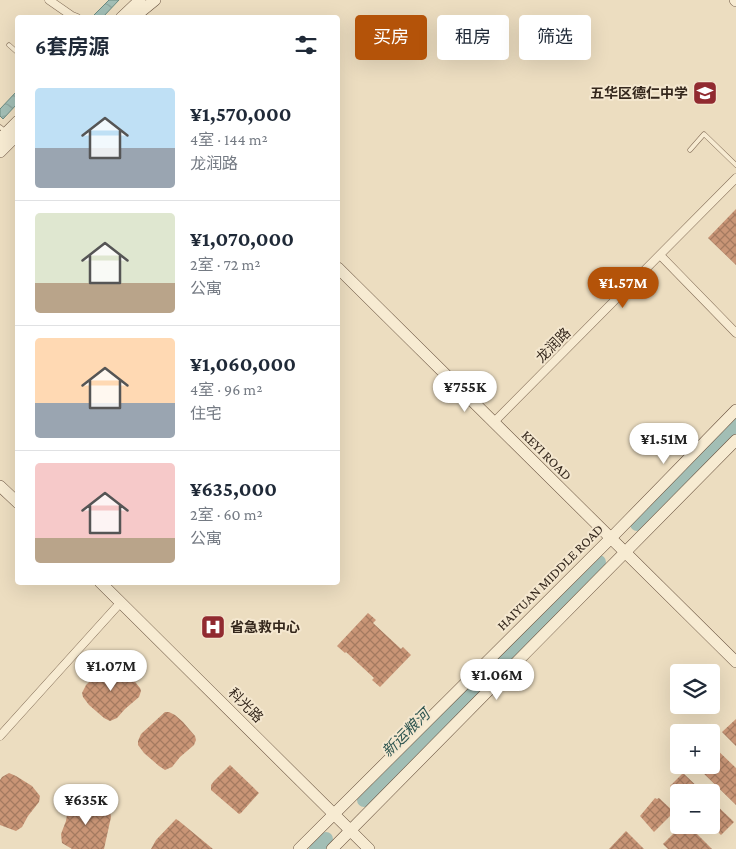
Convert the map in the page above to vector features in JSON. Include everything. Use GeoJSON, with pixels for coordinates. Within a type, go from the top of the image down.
{"type":"FeatureCollection","features":[{"type":"Feature","properties":{"kind":"main road"},"geometry":{"type":"LineString","coordinates":[[124,15],[140,0]]}},
{"type":"Feature","properties":{"kind":"main road"},"geometry":{"type":"LineString","coordinates":[[137,15],[155,0]]}},
{"type":"Feature","properties":{"kind":"main road"},"geometry":{"type":"LineString","coordinates":[[0,152],[6,133],[15,124]]}},
{"type":"Feature","properties":{"kind":"main road","name":"KEYI ROAD"},"geometry":{"type":"LineString","coordinates":[[340,270],[736,662]]}},
{"type":"Feature","properties":{"kind":"main road","name":"HAIYUAN MIDDLE ROAD"},"geometry":{"type":"LineString","coordinates":[[299,849],[611,538],[736,410]]}},
{"type":"Feature","properties":{"kind":"main road"},"geometry":{"type":"LineString","coordinates":[[332,849],[736,440]]}},
{"type":"Feature","properties":{"kind":"main road"},"geometry":{"type":"LineString","coordinates":[[0,486],[15,500]]}},
{"type":"Feature","properties":{"kind":"main road","name":"科光路"},"geometry":{"type":"LineString","coordinates":[[103,585],[370,849]]}},
{"type":"Feature","properties":{"kind":"street"},"geometry":{"type":"LineString","coordinates":[[49,0],[71,15]]}},
{"type":"Feature","properties":{"kind":"street","name":"龙润路"},"geometry":{"type":"LineString","coordinates":[[493,423],[736,178]]}},
{"type":"Feature","properties":{"kind":"street"},"geometry":{"type":"LineString","coordinates":[[660,255],[736,333]]}},
{"type":"Feature","properties":{"kind":"street"},"geometry":{"type":"LineString","coordinates":[[0,736],[121,602]]}},
{"type":"Feature","properties":{"kind":"lane"},"geometry":{"type":"LineString","coordinates":[[10,45],[15,50]]}},
{"type":"Feature","properties":{"kind":"lane"},"geometry":{"type":"LineString","coordinates":[[690,150],[704,134],[736,165]]}},
{"type":"Feature","properties":{"kind":"water"},"geometry":{"type":"Polygon","coordinates":[[[109,0],[119,0],[105,15],[94,15],[109,0]]]}},
{"type":"Feature","properties":{"kind":"water"},"geometry":{"type":"Polygon","coordinates":[[[15,93],[15,106],[3,119],[0,116],[0,109],[15,93]]]}},
{"type":"Feature","properties":{"kind":"building"},"geometry":{"type":"Polygon","coordinates":[[[736,209],[736,265],[708,238],[736,209]]]}},
{"type":"Feature","properties":{"kind":"building"},"geometry":{"type":"Polygon","coordinates":[[[368,613],[376,620],[373,623],[401,649],[403,647],[411,655],[380,687],[372,680],[374,678],[337,646],[368,613]]]}},
{"type":"Feature","properties":{"kind":"building"},"geometry":{"type":"Polygon","coordinates":[[[110,663],[114,663],[128,673],[141,691],[139,697],[117,718],[110,721],[89,705],[82,693],[86,685],[110,663]]]}},
{"type":"Feature","properties":{"kind":"building"},"geometry":{"type":"Polygon","coordinates":[[[165,712],[175,715],[183,722],[195,736],[196,740],[194,745],[172,767],[165,770],[144,753],[138,745],[138,741],[141,734],[165,712]]]}},
{"type":"Feature","properties":{"kind":"building"},"geometry":{"type":"Polygon","coordinates":[[[736,719],[736,746],[722,732],[736,719]]]}},
{"type":"Feature","properties":{"kind":"building"},"geometry":{"type":"Polygon","coordinates":[[[720,753],[736,768],[736,805],[720,789],[720,784],[714,784],[704,774],[720,774],[720,753]]]}},
{"type":"Feature","properties":{"kind":"building"},"geometry":{"type":"Polygon","coordinates":[[[230,765],[259,793],[239,814],[211,790],[211,785],[214,781],[230,765]]]}},
{"type":"Feature","properties":{"kind":"building"},"geometry":{"type":"Polygon","coordinates":[[[9,773],[32,786],[40,796],[39,802],[22,827],[16,831],[0,825],[0,780],[9,773]]]}},
{"type":"Feature","properties":{"kind":"building"},"geometry":{"type":"Polygon","coordinates":[[[684,774],[695,784],[672,784],[684,774]]]}},
{"type":"Feature","properties":{"kind":"building"},"geometry":{"type":"Polygon","coordinates":[[[655,798],[659,798],[670,808],[670,816],[654,832],[640,816],[655,798]]]}},
{"type":"Feature","properties":{"kind":"building"},"geometry":{"type":"Polygon","coordinates":[[[73,801],[99,805],[110,811],[111,817],[104,849],[72,849],[62,843],[61,834],[66,821],[68,807],[73,801]]]}},
{"type":"Feature","properties":{"kind":"building"},"geometry":{"type":"Polygon","coordinates":[[[720,809],[734,822],[720,834],[720,809]]]}},
{"type":"Feature","properties":{"kind":"building"},"geometry":{"type":"Polygon","coordinates":[[[176,819],[213,849],[151,849],[156,840],[176,819]]]}},
{"type":"Feature","properties":{"kind":"building"},"geometry":{"type":"Polygon","coordinates":[[[626,831],[644,849],[609,849],[626,831]]]}},
{"type":"Feature","properties":{"kind":"building"},"geometry":{"type":"Polygon","coordinates":[[[673,834],[697,834],[712,849],[668,849],[663,844],[673,834]]]}},
{"type":"Feature","properties":{"kind":"waterway","name":"新运粮河"},"geometry":{"type":"LineString","coordinates":[[637,524],[736,424]]}},
{"type":"Feature","properties":{"kind":"waterway","name":"新运粮河"},"geometry":{"type":"LineString","coordinates":[[364,800],[599,562]]}},
{"type":"Feature","properties":{"kind":"waterway","name":"新运粮河"},"geometry":{"type":"LineString","coordinates":[[316,849],[326,839]]}},
{"type":"Feature","properties":{"kind":"place","name":"五华区德仁中学"},"geometry":{"type":"Point","coordinates":[705,93]}},
{"type":"Feature","properties":{"kind":"place","name":"省急救中心"},"geometry":{"type":"Point","coordinates":[213,627]}}]}
